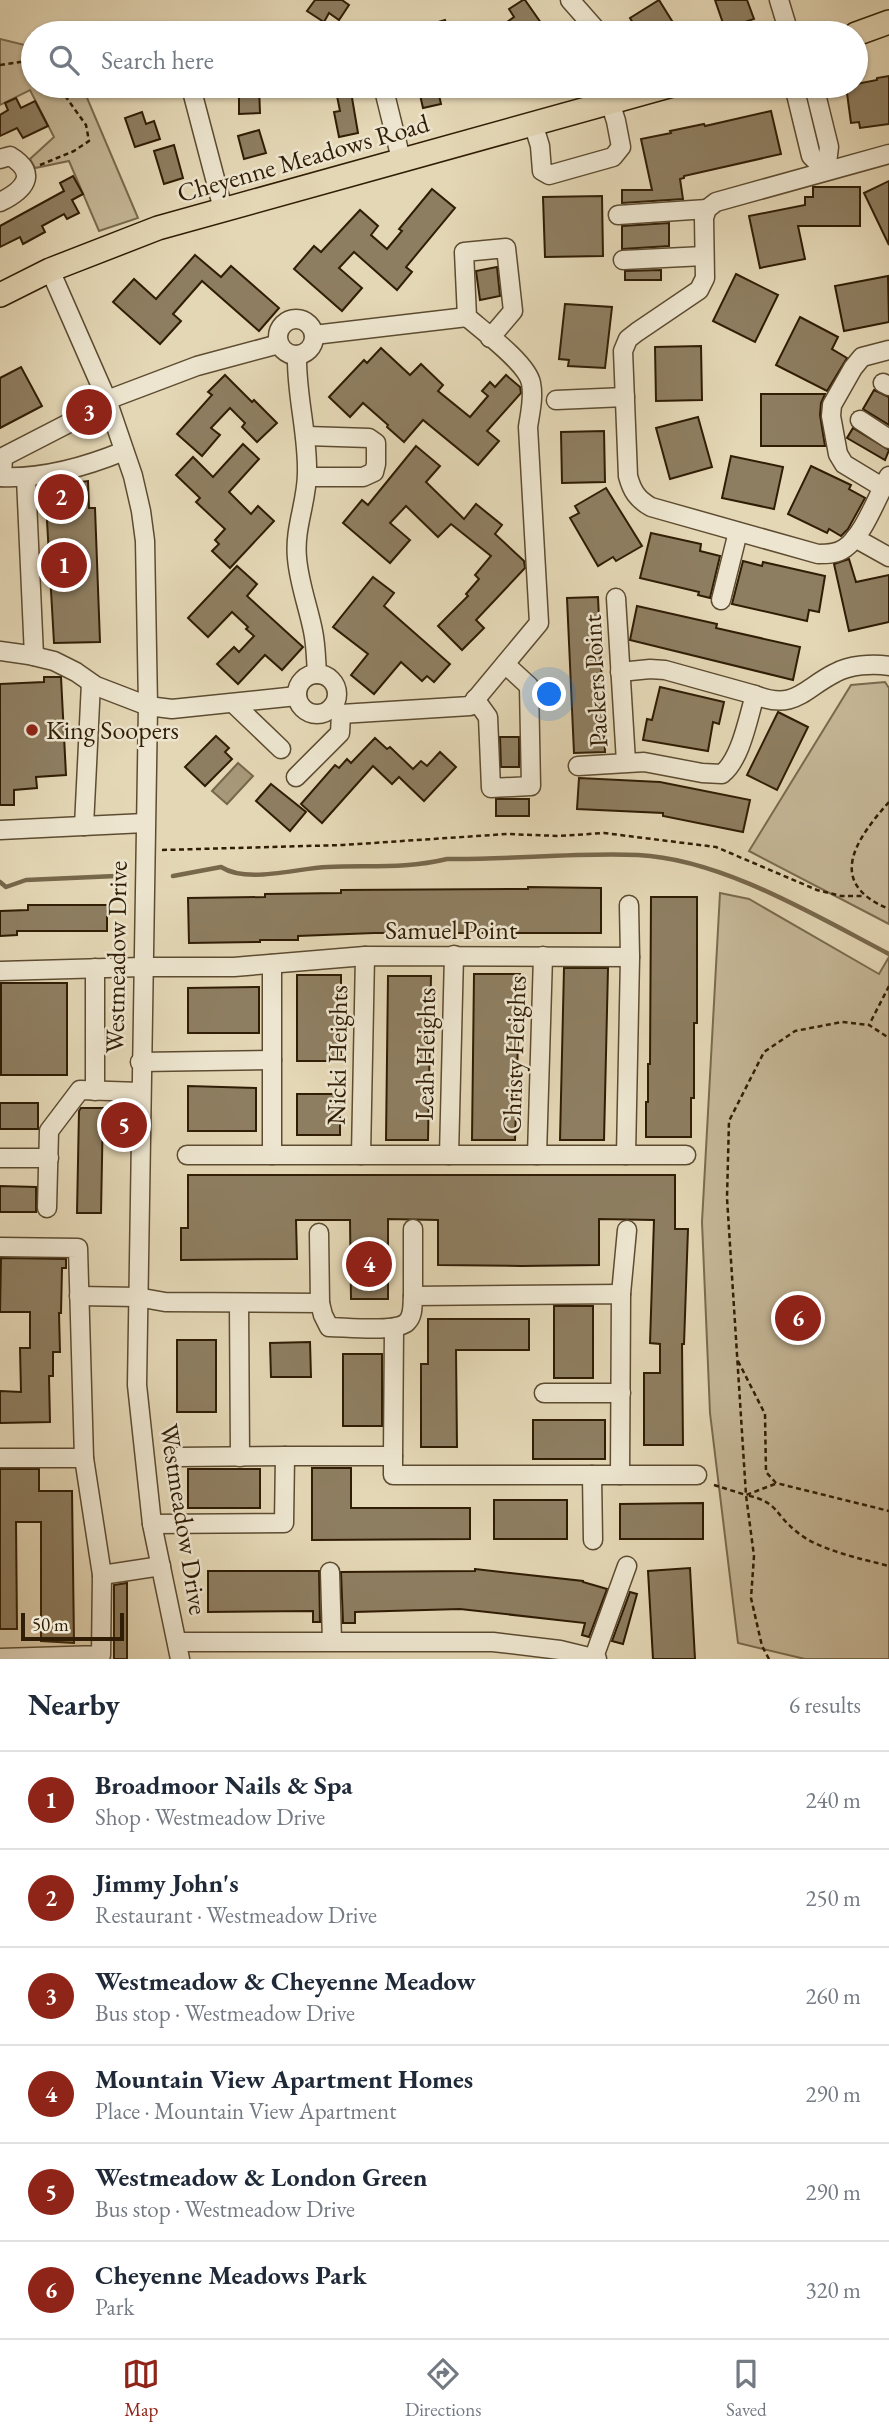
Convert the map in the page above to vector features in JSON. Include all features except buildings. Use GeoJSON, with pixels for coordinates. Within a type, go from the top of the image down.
{"type":"FeatureCollection","features":[{"type":"Feature","properties":{"kind":"main road"},"geometry":{"type":"LineString","coordinates":[[868,30],[889,22]]}},
{"type":"Feature","properties":{"kind":"main road","name":"Cheyenne Meadows Road"},"geometry":{"type":"LineString","coordinates":[[0,295],[50,270],[158,228],[533,123],[608,98]]}},
{"type":"Feature","properties":{"kind":"street"},"geometry":{"type":"LineString","coordinates":[[570,0],[588,21]]}},
{"type":"Feature","properties":{"kind":"street"},"geometry":{"type":"LineString","coordinates":[[779,0],[785,21]]}},
{"type":"Feature","properties":{"kind":"street"},"geometry":{"type":"LineString","coordinates":[[194,98],[223,209]]}},
{"type":"Feature","properties":{"kind":"street"},"geometry":{"type":"LineString","coordinates":[[386,98],[401,159]]}},
{"type":"Feature","properties":{"kind":"street"},"geometry":{"type":"LineString","coordinates":[[533,123],[540,146],[541,170],[549,175],[613,157],[621,147],[617,98]]}},
{"type":"Feature","properties":{"kind":"street"},"geometry":{"type":"LineString","coordinates":[[797,98],[811,156],[826,171]]}},
{"type":"Feature","properties":{"kind":"street"},"geometry":{"type":"LineString","coordinates":[[817,98],[829,147],[826,171]]}},
{"type":"Feature","properties":{"kind":"street"},"geometry":{"type":"LineString","coordinates":[[801,112],[819,107]]}},
{"type":"Feature","properties":{"kind":"street"},"geometry":{"type":"LineString","coordinates":[[889,154],[716,202],[708,209],[703,226],[705,278],[699,290],[628,339],[623,351],[628,476],[632,489],[639,501],[651,507],[818,554],[844,550],[855,538],[886,481],[845,464],[838,454],[831,416],[832,405],[862,357],[889,350]]}},
{"type":"Feature","properties":{"kind":"street"},"geometry":{"type":"LineString","coordinates":[[0,159],[10,156],[24,168],[26,180],[20,192],[0,202]]}},
{"type":"Feature","properties":{"kind":"street"},"geometry":{"type":"LineString","coordinates":[[618,215],[708,209]]}},
{"type":"Feature","properties":{"kind":"street"},"geometry":{"type":"LineString","coordinates":[[296,777],[340,733],[337,710],[337,698],[335,685],[326,676],[307,676],[299,686],[298,696],[301,705],[311,713],[337,710],[470,706],[539,623],[528,427],[531,382],[523,368],[490,338],[467,317],[464,252],[506,248],[513,311],[490,338]]}},
{"type":"Feature","properties":{"kind":"street"},"geometry":{"type":"LineString","coordinates":[[622,260],[704,256]]}},
{"type":"Feature","properties":{"kind":"street","name":"Westmeadow Drive"},"geometry":{"type":"LineString","coordinates":[[50,270],[107,400],[141,511],[145,541],[148,706],[137,1385],[152,1524],[179,1651]]}},
{"type":"Feature","properties":{"kind":"street"},"geometry":{"type":"LineString","coordinates":[[314,335],[467,317]]}},
{"type":"Feature","properties":{"kind":"street"},"geometry":{"type":"LineString","coordinates":[[297,319],[309,324],[314,335],[312,347],[303,354],[286,352],[279,344],[281,327],[291,320],[297,319]]}},
{"type":"Feature","properties":{"kind":"street"},"geometry":{"type":"LineString","coordinates":[[107,400],[197,366],[279,344]]}},
{"type":"Feature","properties":{"kind":"street"},"geometry":{"type":"LineString","coordinates":[[298,355],[298,376],[307,436],[307,477],[296,531],[296,555],[299,579],[314,634],[317,674]]}},
{"type":"Feature","properties":{"kind":"street"},"geometry":{"type":"LineString","coordinates":[[556,400],[625,397]]}},
{"type":"Feature","properties":{"kind":"street"},"geometry":{"type":"LineString","coordinates":[[860,421],[889,439]]}},
{"type":"Feature","properties":{"kind":"street"},"geometry":{"type":"LineString","coordinates":[[71,422],[3,457],[1,477],[26,478],[102,460],[124,451]]}},
{"type":"Feature","properties":{"kind":"street"},"geometry":{"type":"LineString","coordinates":[[307,436],[369,438],[376,443],[374,472],[363,477],[307,477]]}},
{"type":"Feature","properties":{"kind":"street"},"geometry":{"type":"LineString","coordinates":[[26,478],[34,656]]}},
{"type":"Feature","properties":{"kind":"street"},"geometry":{"type":"LineString","coordinates":[[721,600],[738,532]]}},
{"type":"Feature","properties":{"kind":"street"},"geometry":{"type":"LineString","coordinates":[[855,538],[889,557]]}},
{"type":"Feature","properties":{"kind":"street","name":"Packers Point"},"geometry":{"type":"LineString","coordinates":[[616,597],[626,762]]}},
{"type":"Feature","properties":{"kind":"street"},"geometry":{"type":"LineString","coordinates":[[0,651],[54,661],[91,683],[148,706],[172,709],[298,696]]}},
{"type":"Feature","properties":{"kind":"street"},"geometry":{"type":"LineString","coordinates":[[475,699],[488,717],[491,788],[531,786],[530,686],[505,663]]}},
{"type":"Feature","properties":{"kind":"street"},"geometry":{"type":"LineString","coordinates":[[620,672],[665,670],[783,702],[797,698],[843,669],[856,666],[889,666]]}},
{"type":"Feature","properties":{"kind":"street"},"geometry":{"type":"LineString","coordinates":[[84,826],[91,683]]}},
{"type":"Feature","properties":{"kind":"street"},"geometry":{"type":"LineString","coordinates":[[578,766],[644,762],[722,774],[736,755],[755,695]]}},
{"type":"Feature","properties":{"kind":"street"},"geometry":{"type":"LineString","coordinates":[[234,704],[281,749]]}},
{"type":"Feature","properties":{"kind":"street"},"geometry":{"type":"LineString","coordinates":[[0,830],[145,823]]}},
{"type":"Feature","properties":{"kind":"street"},"geometry":{"type":"LineString","coordinates":[[626,1155],[631,957],[629,905]]}},
{"type":"Feature","properties":{"kind":"street","name":"Leah Heights"},"geometry":{"type":"LineString","coordinates":[[449,1155],[454,955]]}},
{"type":"Feature","properties":{"kind":"street","name":"Samuel Point"},"geometry":{"type":"LineString","coordinates":[[0,971],[142,967],[234,968],[365,956],[631,957]]}},
{"type":"Feature","properties":{"kind":"street","name":"Nicki Heights"},"geometry":{"type":"LineString","coordinates":[[361,1155],[365,956]]}},
{"type":"Feature","properties":{"kind":"street","name":"Christy Heights"},"geometry":{"type":"LineString","coordinates":[[537,1155],[543,956]]}},
{"type":"Feature","properties":{"kind":"street"},"geometry":{"type":"LineString","coordinates":[[272,964],[272,1155]]}},
{"type":"Feature","properties":{"kind":"street"},"geometry":{"type":"LineString","coordinates":[[95,968],[95,1091]]}},
{"type":"Feature","properties":{"kind":"street"},"geometry":{"type":"LineString","coordinates":[[141,1062],[272,1060]]}},
{"type":"Feature","properties":{"kind":"street"},"geometry":{"type":"LineString","coordinates":[[47,1208],[49,1131],[80,1090],[140,1092]]}},
{"type":"Feature","properties":{"kind":"street"},"geometry":{"type":"LineString","coordinates":[[187,1155],[686,1155]]}},
{"type":"Feature","properties":{"kind":"street"},"geometry":{"type":"LineString","coordinates":[[0,1158],[49,1158]]}},
{"type":"Feature","properties":{"kind":"street"},"geometry":{"type":"LineString","coordinates":[[318,1233],[320,1303],[329,1327],[394,1328],[406,1324],[412,1314],[413,1229]]}},
{"type":"Feature","properties":{"kind":"street"},"geometry":{"type":"LineString","coordinates":[[620,1475],[621,1294],[627,1230]]}},
{"type":"Feature","properties":{"kind":"street"},"geometry":{"type":"LineString","coordinates":[[0,1247],[78,1248],[84,1458],[102,1576],[102,1656],[0,1658]]}},
{"type":"Feature","properties":{"kind":"street"},"geometry":{"type":"LineString","coordinates":[[413,1296],[621,1294]]}},
{"type":"Feature","properties":{"kind":"street"},"geometry":{"type":"LineString","coordinates":[[79,1296],[137,1297],[165,1302],[320,1303]]}},
{"type":"Feature","properties":{"kind":"street"},"geometry":{"type":"LineString","coordinates":[[239,1303],[240,1457]]}},
{"type":"Feature","properties":{"kind":"street"},"geometry":{"type":"LineString","coordinates":[[394,1328],[393,1475],[697,1475]]}},
{"type":"Feature","properties":{"kind":"street"},"geometry":{"type":"LineString","coordinates":[[544,1393],[621,1393]]}},
{"type":"Feature","properties":{"kind":"street"},"geometry":{"type":"LineString","coordinates":[[152,1524],[284,1523],[285,1456]]}},
{"type":"Feature","properties":{"kind":"street"},"geometry":{"type":"LineString","coordinates":[[177,1457],[393,1456]]}},
{"type":"Feature","properties":{"kind":"street"},"geometry":{"type":"LineString","coordinates":[[0,1458],[84,1458]]}},
{"type":"Feature","properties":{"kind":"street"},"geometry":{"type":"LineString","coordinates":[[592,1475],[593,1540]]}},
{"type":"Feature","properties":{"kind":"street"},"geometry":{"type":"LineString","coordinates":[[102,1576],[161,1566]]}},
{"type":"Feature","properties":{"kind":"street"},"geometry":{"type":"LineString","coordinates":[[179,1651],[232,1651],[332,1641],[403,1650],[494,1642],[560,1650],[596,1658],[627,1566]]}},
{"type":"Feature","properties":{"kind":"street"},"geometry":{"type":"LineString","coordinates":[[330,1572],[332,1641]]}},
{"type":"Feature","properties":{"kind":"path"},"geometry":{"type":"LineString","coordinates":[[0,65],[21,62]]}},
{"type":"Feature","properties":{"kind":"path"},"geometry":{"type":"LineString","coordinates":[[24,168],[37,166],[74,151],[89,141],[86,125],[66,98]]}},
{"type":"Feature","properties":{"kind":"path"},"geometry":{"type":"LineString","coordinates":[[889,802],[859,838],[852,859],[854,881],[865,896],[889,909]]}},
{"type":"Feature","properties":{"kind":"path"},"geometry":{"type":"LineString","coordinates":[[144,850],[224,850],[432,841],[507,834],[559,836],[604,833],[716,848],[817,890],[841,897],[865,896]]}},
{"type":"Feature","properties":{"kind":"path"},"geometry":{"type":"LineString","coordinates":[[869,1026],[889,986]]}},
{"type":"Feature","properties":{"kind":"path"},"geometry":{"type":"LineString","coordinates":[[769,1659],[762,1646],[751,1598],[754,1556],[746,1495],[727,1198],[729,1121],[764,1052],[795,1031],[842,1022],[869,1026],[889,1038]]}},
{"type":"Feature","properties":{"kind":"path"},"geometry":{"type":"LineString","coordinates":[[736,1358],[765,1414],[766,1472],[776,1483],[889,1511]]}},
{"type":"Feature","properties":{"kind":"path"},"geometry":{"type":"LineString","coordinates":[[746,1495],[776,1483]]}},
{"type":"Feature","properties":{"kind":"path"},"geometry":{"type":"LineString","coordinates":[[714,1485],[765,1499],[797,1533],[833,1551],[889,1566]]}},
{"type":"Feature","properties":{"kind":"shaded area"},"geometry":{"type":"Polygon","coordinates":[[[0,39],[21,44],[21,94],[0,105],[0,39]]]}},
{"type":"Feature","properties":{"kind":"shaded area"},"geometry":{"type":"Polygon","coordinates":[[[34,98],[87,98],[138,218],[99,231],[69,161],[35,168],[30,159],[54,137],[34,98]]]}},
{"type":"Feature","properties":{"kind":"shaded area"},"geometry":{"type":"Polygon","coordinates":[[[885,682],[889,688],[889,924],[749,851],[851,685],[885,682]]]}},
{"type":"Feature","properties":{"kind":"shaded area"},"geometry":{"type":"Polygon","coordinates":[[[238,763],[253,776],[227,804],[212,791],[238,763]]]}},
{"type":"Feature","properties":{"kind":"shaded area"},"geometry":{"type":"Polygon","coordinates":[[[720,893],[749,899],[879,974],[889,957],[889,1659],[805,1659],[738,1643],[710,1413],[702,1222],[720,893]]]}},
{"type":"Feature","properties":{"kind":"waterway"},"geometry":{"type":"LineString","coordinates":[[173,876],[221,867],[232,872],[258,875],[328,867],[417,864],[447,859],[638,855],[670,859],[735,878],[800,907],[889,954]]}},
{"type":"Feature","properties":{"kind":"waterway"},"geometry":{"type":"LineString","coordinates":[[0,882],[6,887],[26,880],[116,876]]}},
{"type":"Feature","properties":{"kind":"place","name":"Westmeadow & Cheyenne Meadow"},"geometry":{"type":"Point","coordinates":[89,412]}},
{"type":"Feature","properties":{"kind":"place","name":"Jimmy John's"},"geometry":{"type":"Point","coordinates":[61,497]}},
{"type":"Feature","properties":{"kind":"place","name":"Broadmoor Nails & Spa"},"geometry":{"type":"Point","coordinates":[64,565]}},
{"type":"Feature","properties":{"kind":"place","name":"King Soopers"},"geometry":{"type":"Point","coordinates":[32,730]}},
{"type":"Feature","properties":{"kind":"place","name":"Westmeadow & London Green"},"geometry":{"type":"Point","coordinates":[124,1125]}},
{"type":"Feature","properties":{"kind":"place","name":"Mountain View Apartment Homes"},"geometry":{"type":"Point","coordinates":[369,1264]}},
{"type":"Feature","properties":{"kind":"place","name":"Cheyenne Meadows Park"},"geometry":{"type":"Point","coordinates":[798,1318]}}]}
